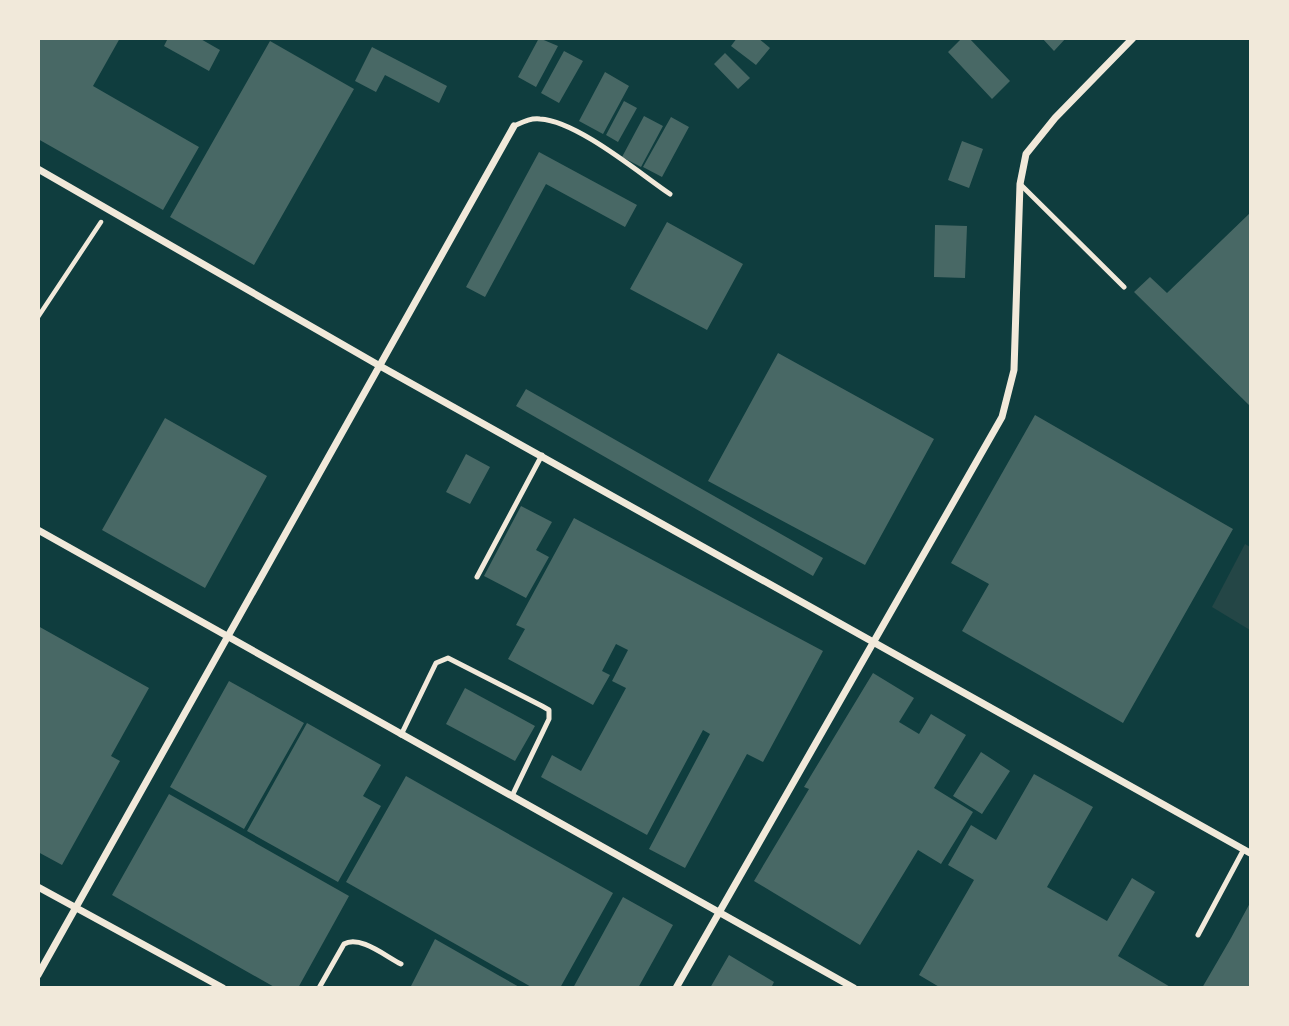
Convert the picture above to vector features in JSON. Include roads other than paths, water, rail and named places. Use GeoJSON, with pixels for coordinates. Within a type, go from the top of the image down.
{"type":"FeatureCollection","features":[{"type":"Feature","properties":{"kind":"street"},"geometry":{"type":"LineString","coordinates":[[676,988],[1002,417],[1014,370],[1020,184],[1026,155],[1055,118],[1133,38]]}},
{"type":"Feature","properties":{"kind":"street"},"geometry":{"type":"LineString","coordinates":[[38,975],[225,637],[514,126]]}},
{"type":"Feature","properties":{"kind":"street"},"geometry":{"type":"LineString","coordinates":[[38,169],[380,366],[1247,851]]}},
{"type":"Feature","properties":{"kind":"street"},"geometry":{"type":"LineString","coordinates":[[38,530],[854,988]]}},
{"type":"Feature","properties":{"kind":"street"},"geometry":{"type":"LineString","coordinates":[[38,887],[223,988]]}},
{"type":"Feature","properties":{"kind":"lane"},"geometry":{"type":"LineString","coordinates":[[514,126],[530,119],[544,119],[583,134],[670,194]]}},
{"type":"Feature","properties":{"kind":"lane"},"geometry":{"type":"LineString","coordinates":[[1020,184],[1124,287]]}},
{"type":"Feature","properties":{"kind":"lane"},"geometry":{"type":"LineString","coordinates":[[477,577],[542,455]]}},
{"type":"Feature","properties":{"kind":"lane"},"geometry":{"type":"LineString","coordinates":[[401,735],[436,663],[448,658],[542,706],[549,710],[550,719],[512,796]]}},
{"type":"Feature","properties":{"kind":"lane"},"geometry":{"type":"LineString","coordinates":[[1198,935],[1247,851]]}},
{"type":"Feature","properties":{"kind":"lane"},"geometry":{"type":"LineString","coordinates":[[319,988],[344,944],[350,940],[359,941],[401,964]]}}]}
